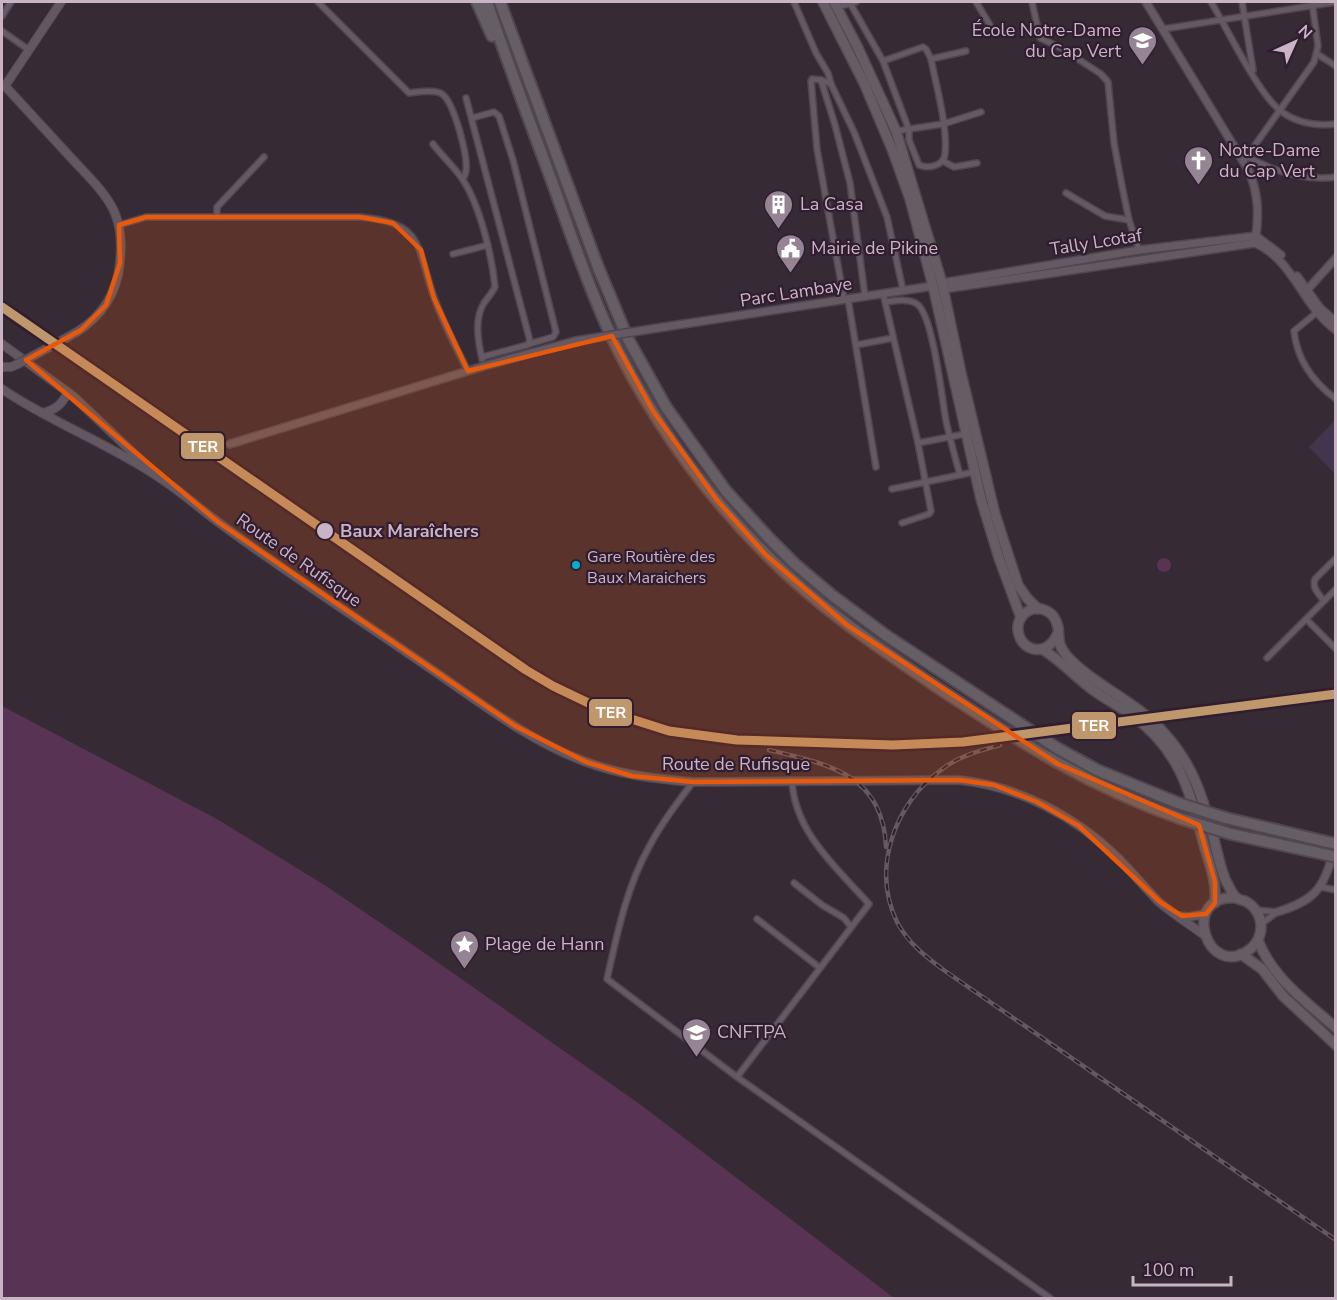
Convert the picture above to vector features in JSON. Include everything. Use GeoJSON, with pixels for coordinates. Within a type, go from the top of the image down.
{"type":"FeatureCollection","features":[{"type":"Feature","properties":{"kind":"highway"},"geometry":{"type":"LineString","coordinates":[[477,2],[492,36],[503,47]]}},
{"type":"Feature","properties":{"kind":"highway"},"geometry":{"type":"LineString","coordinates":[[487,2],[581,262],[608,329],[653,411],[680,453],[717,500],[753,540],[815,599],[847,625],[1001,730],[1036,751],[1108,789],[1182,819],[1231,834],[1335,857]]}},
{"type":"Feature","properties":{"kind":"highway"},"geometry":{"type":"LineString","coordinates":[[500,2],[609,297],[645,371],[687,438],[726,490],[795,564],[860,617],[1023,728],[1097,770],[1178,803],[1226,818],[1335,844]]}},
{"type":"Feature","properties":{"kind":"highway"},"geometry":{"type":"LineString","coordinates":[[823,2],[864,83],[892,149],[940,286],[965,434],[974,472],[999,558],[1021,618]]}},
{"type":"Feature","properties":{"kind":"highway"},"geometry":{"type":"LineString","coordinates":[[835,4],[866,64],[896,132],[940,286],[994,514],[1018,585],[1038,609],[1052,614],[1056,621],[1057,635],[1063,651],[1076,665],[1141,711],[1165,734],[1189,766],[1195,778],[1224,876],[1236,898]]}},
{"type":"Feature","properties":{"kind":"highway"},"geometry":{"type":"LineString","coordinates":[[1038,609],[1030,610],[1021,618],[1017,628],[1020,640],[1030,648],[1042,649],[1052,644],[1057,635]]}},
{"type":"Feature","properties":{"kind":"highway"},"geometry":{"type":"LineString","coordinates":[[1042,649],[1088,686],[1130,714],[1154,735],[1174,758],[1190,790],[1215,882],[1215,903]]}},
{"type":"Feature","properties":{"kind":"highway"},"geometry":{"type":"LineString","coordinates":[[1227,898],[1236,898],[1250,904],[1256,910],[1261,924],[1258,940],[1251,949],[1241,954],[1223,954],[1208,943],[1203,924],[1206,914],[1215,903],[1227,898]]}},
{"type":"Feature","properties":{"kind":"highway"},"geometry":{"type":"LineString","coordinates":[[1258,940],[1265,957],[1280,977],[1335,1028]]}},
{"type":"Feature","properties":{"kind":"highway"},"geometry":{"type":"LineString","coordinates":[[1241,954],[1262,969],[1289,1001],[1335,1045]]}},
{"type":"Feature","properties":{"kind":"main road"},"geometry":{"type":"LineString","coordinates":[[2,367],[18,364],[93,321],[106,305],[116,286],[120,263],[121,239],[113,209],[97,186],[4,85],[61,2]]}},
{"type":"Feature","properties":{"kind":"main road","name":"Route de Rufisque"},"geometry":{"type":"LineString","coordinates":[[2,344],[68,392],[160,478]]}},
{"type":"Feature","properties":{"kind":"main road","name":"Route de Rufisque"},"geometry":{"type":"LineString","coordinates":[[2,389],[42,413],[117,451],[160,478],[218,522],[528,734],[558,751],[614,771],[658,779],[693,782],[959,780],[994,785],[1016,792],[1079,826],[1118,858],[1175,915],[1204,934]]}},
{"type":"Feature","properties":{"kind":"main road"},"geometry":{"type":"LineString","coordinates":[[42,413],[53,411],[68,392]]}},
{"type":"Feature","properties":{"kind":"main road"},"geometry":{"type":"LineString","coordinates":[[1175,915],[1188,917],[1206,914]]}},
{"type":"Feature","properties":{"kind":"street"},"geometry":{"type":"LineString","coordinates":[[2,16],[11,2]]}},
{"type":"Feature","properties":{"kind":"street"},"geometry":{"type":"LineString","coordinates":[[318,2],[409,93],[438,92],[446,98],[452,108],[461,138],[466,163],[463,179]]}},
{"type":"Feature","properties":{"kind":"street"},"geometry":{"type":"LineString","coordinates":[[794,2],[854,132],[881,201],[887,217],[903,290]]}},
{"type":"Feature","properties":{"kind":"street"},"geometry":{"type":"LineString","coordinates":[[835,4],[853,2],[883,61],[909,130],[909,140],[919,165],[926,167],[943,161],[954,167],[977,163]]}},
{"type":"Feature","properties":{"kind":"street"},"geometry":{"type":"LineString","coordinates":[[976,2],[990,25]]}},
{"type":"Feature","properties":{"kind":"street"},"geometry":{"type":"LineString","coordinates":[[1032,2],[1040,38],[1061,48],[1101,74],[1108,82],[1114,143],[1129,220],[1139,250]]}},
{"type":"Feature","properties":{"kind":"street"},"geometry":{"type":"LineString","coordinates":[[1146,2],[1246,159],[1255,184],[1257,200],[1255,239]]}},
{"type":"Feature","properties":{"kind":"street"},"geometry":{"type":"LineString","coordinates":[[1211,2],[1264,93],[1279,111],[1293,119],[1305,122],[1335,124]]}},
{"type":"Feature","properties":{"kind":"street"},"geometry":{"type":"LineString","coordinates":[[1242,2],[1253,75]]}},
{"type":"Feature","properties":{"kind":"street"},"geometry":{"type":"LineString","coordinates":[[1163,29],[1312,3],[1335,2]]}},
{"type":"Feature","properties":{"kind":"street"},"geometry":{"type":"LineString","coordinates":[[1246,159],[1314,62],[1317,54],[1317,31],[1312,3]]}},
{"type":"Feature","properties":{"kind":"street"},"geometry":{"type":"LineString","coordinates":[[2,31],[29,50]]}},
{"type":"Feature","properties":{"kind":"street"},"geometry":{"type":"LineString","coordinates":[[883,61],[923,47],[926,49],[931,59],[943,124],[945,154],[943,161]]}},
{"type":"Feature","properties":{"kind":"street"},"geometry":{"type":"LineString","coordinates":[[931,59],[966,51]]}},
{"type":"Feature","properties":{"kind":"street"},"geometry":{"type":"LineString","coordinates":[[1317,54],[1335,66]]}},
{"type":"Feature","properties":{"kind":"street"},"geometry":{"type":"LineString","coordinates":[[831,84],[817,79],[811,81],[817,149],[856,345],[876,467]]}},
{"type":"Feature","properties":{"kind":"street"},"geometry":{"type":"LineString","coordinates":[[821,80],[850,183],[865,296]]}},
{"type":"Feature","properties":{"kind":"street"},"geometry":{"type":"LineString","coordinates":[[466,98],[530,339],[529,344]]}},
{"type":"Feature","properties":{"kind":"street"},"geometry":{"type":"LineString","coordinates":[[472,118],[494,112],[499,116],[513,160],[556,332],[553,337],[482,357]]}},
{"type":"Feature","properties":{"kind":"street"},"geometry":{"type":"LineString","coordinates":[[896,132],[943,124],[981,112]]}},
{"type":"Feature","properties":{"kind":"street"},"geometry":{"type":"LineString","coordinates":[[433,144],[463,179],[488,245],[495,287],[483,304],[478,319],[479,345],[484,366]]}},
{"type":"Feature","properties":{"kind":"street"},"geometry":{"type":"LineString","coordinates":[[217,217],[217,207],[264,157]]}},
{"type":"Feature","properties":{"kind":"street"},"geometry":{"type":"LineString","coordinates":[[1246,159],[1292,175],[1310,178],[1335,177]]}},
{"type":"Feature","properties":{"kind":"street"},"geometry":{"type":"LineString","coordinates":[[1066,193],[1105,216],[1129,220]]}},
{"type":"Feature","properties":{"kind":"street"},"geometry":{"type":"LineString","coordinates":[[119,225],[146,217],[369,218],[393,223],[405,230],[421,250],[434,298],[468,371]]}},
{"type":"Feature","properties":{"kind":"street"},"geometry":{"type":"LineString","coordinates":[[1255,239],[1284,258],[1320,308],[1335,321]]}},
{"type":"Feature","properties":{"kind":"street"},"geometry":{"type":"LineString","coordinates":[[1255,239],[1283,263],[1316,313],[1335,330]]}},
{"type":"Feature","properties":{"kind":"street","name":"Tally Lcotaf"},"geometry":{"type":"LineString","coordinates":[[940,286],[1255,239]]}},
{"type":"Feature","properties":{"kind":"street","name":"Tally Lcotaf"},"geometry":{"type":"LineString","coordinates":[[940,286],[1139,250],[1255,239]]}},
{"type":"Feature","properties":{"kind":"street"},"geometry":{"type":"LineString","coordinates":[[453,254],[488,245]]}},
{"type":"Feature","properties":{"kind":"street"},"geometry":{"type":"LineString","coordinates":[[1307,290],[1335,258]]}},
{"type":"Feature","properties":{"kind":"street","name":"Parc Lambaye"},"geometry":{"type":"LineString","coordinates":[[230,444],[484,366],[575,342],[940,286]]}},
{"type":"Feature","properties":{"kind":"street"},"geometry":{"type":"LineString","coordinates":[[883,293],[926,480],[930,513],[902,523]]}},
{"type":"Feature","properties":{"kind":"street"},"geometry":{"type":"LineString","coordinates":[[885,302],[915,302],[921,308],[934,346],[950,436],[960,475]]}},
{"type":"Feature","properties":{"kind":"street"},"geometry":{"type":"LineString","coordinates":[[1316,313],[1294,332],[1296,346],[1312,378],[1335,399]]}},
{"type":"Feature","properties":{"kind":"street"},"geometry":{"type":"LineString","coordinates":[[856,345],[893,338]]}},
{"type":"Feature","properties":{"kind":"street"},"geometry":{"type":"LineString","coordinates":[[918,443],[965,434]]}},
{"type":"Feature","properties":{"kind":"street"},"geometry":{"type":"LineString","coordinates":[[892,489],[926,480],[974,472]]}},
{"type":"Feature","properties":{"kind":"street"},"geometry":{"type":"LineString","coordinates":[[1324,601],[1314,588],[1315,579],[1335,558]]}},
{"type":"Feature","properties":{"kind":"street"},"geometry":{"type":"LineString","coordinates":[[1267,658],[1335,589]]}},
{"type":"Feature","properties":{"kind":"street"},"geometry":{"type":"LineString","coordinates":[[1306,619],[1335,649]]}},
{"type":"Feature","properties":{"kind":"street"},"geometry":{"type":"LineString","coordinates":[[736,1077],[869,904],[808,834],[798,813],[792,780]]}},
{"type":"Feature","properties":{"kind":"street"},"geometry":{"type":"LineString","coordinates":[[693,782],[653,840],[632,884],[607,980],[736,1077],[1050,1299]]}},
{"type":"Feature","properties":{"kind":"street"},"geometry":{"type":"LineString","coordinates":[[1261,924],[1277,912],[1307,900],[1321,887],[1335,844]]}},
{"type":"Feature","properties":{"kind":"street"},"geometry":{"type":"LineString","coordinates":[[794,883],[822,905],[844,918],[851,927]]}},
{"type":"Feature","properties":{"kind":"street"},"geometry":{"type":"LineString","coordinates":[[1321,887],[1335,890]]}},
{"type":"Feature","properties":{"kind":"street"},"geometry":{"type":"LineString","coordinates":[[1256,910],[1277,912]]}},
{"type":"Feature","properties":{"kind":"street"},"geometry":{"type":"LineString","coordinates":[[757,919],[820,968]]}},
{"type":"Feature","properties":{"kind":"highlighted area"},"geometry":{"type":"Polygon","coordinates":[[[146,217],[360,217],[393,223],[421,250],[434,298],[468,371],[612,336],[653,411],[717,500],[766,555],[847,625],[1058,764],[1199,825],[1215,882],[1215,903],[1206,914],[1182,916],[1160,902],[1079,826],[1037,802],[994,785],[959,780],[693,782],[632,776],[586,762],[515,726],[218,522],[26,360],[81,330],[106,305],[120,263],[119,225],[146,217]]]}},
{"type":"Feature","properties":{"kind":"shaded area"},"geometry":{"type":"Polygon","coordinates":[[[1335,420],[1335,474],[1309,447],[1335,420]]]}},
{"type":"Feature","properties":{"kind":"shaded area"},"geometry":{"type":"Polygon","coordinates":[[[1164,558],[1169,560],[1171,565],[1169,570],[1164,572],[1159,570],[1157,565],[1159,560],[1164,558]]]}},
{"type":"Feature","properties":{"kind":"shaded area"},"geometry":{"type":"Polygon","coordinates":[[[2,706],[217,819],[326,886],[641,1105],[894,1298],[2,1298],[2,706]]]}},
{"type":"Feature","properties":{"kind":"railway"},"geometry":{"type":"LineString","coordinates":[[1000,745],[948,765],[925,784],[911,800],[900,818],[887,859],[886,880],[890,901],[901,930],[918,949],[945,971],[1336,1240]]}},
{"type":"Feature","properties":{"kind":"railway"},"geometry":{"type":"LineString","coordinates":[[769,750],[831,768],[848,776],[863,788],[875,803],[883,822],[886,847]]}},
{"type":"Feature","properties":{"kind":"transit line","name":"TER"},"geometry":{"type":"LineString","coordinates":[[2,307],[526,670],[603,710],[669,731],[737,740],[893,745],[963,742],[1336,694]]}},
{"type":"Feature","properties":{"kind":"place","name":"École Notre-Dame du Cap Vert"},"geometry":{"type":"Point","coordinates":[1142,66]}},
{"type":"Feature","properties":{"kind":"place","name":"Notre-Dame du Cap Vert"},"geometry":{"type":"Point","coordinates":[1198,186]}},
{"type":"Feature","properties":{"kind":"place","name":"La Casa"},"geometry":{"type":"Point","coordinates":[779,230]}},
{"type":"Feature","properties":{"kind":"place","name":"Mairie de Pikine"},"geometry":{"type":"Point","coordinates":[790,274]}},
{"type":"Feature","properties":{"kind":"place","name":"Baux Maraîchers"},"geometry":{"type":"Point","coordinates":[325,531]}},
{"type":"Feature","properties":{"kind":"place","name":"Gare Routière des Baux Maraichers"},"geometry":{"type":"Point","coordinates":[576,565]}},
{"type":"Feature","properties":{"kind":"place","name":"Plage de Hann"},"geometry":{"type":"Point","coordinates":[464,970]}},
{"type":"Feature","properties":{"kind":"place","name":"CNFTPA"},"geometry":{"type":"Point","coordinates":[696,1058]}}]}
